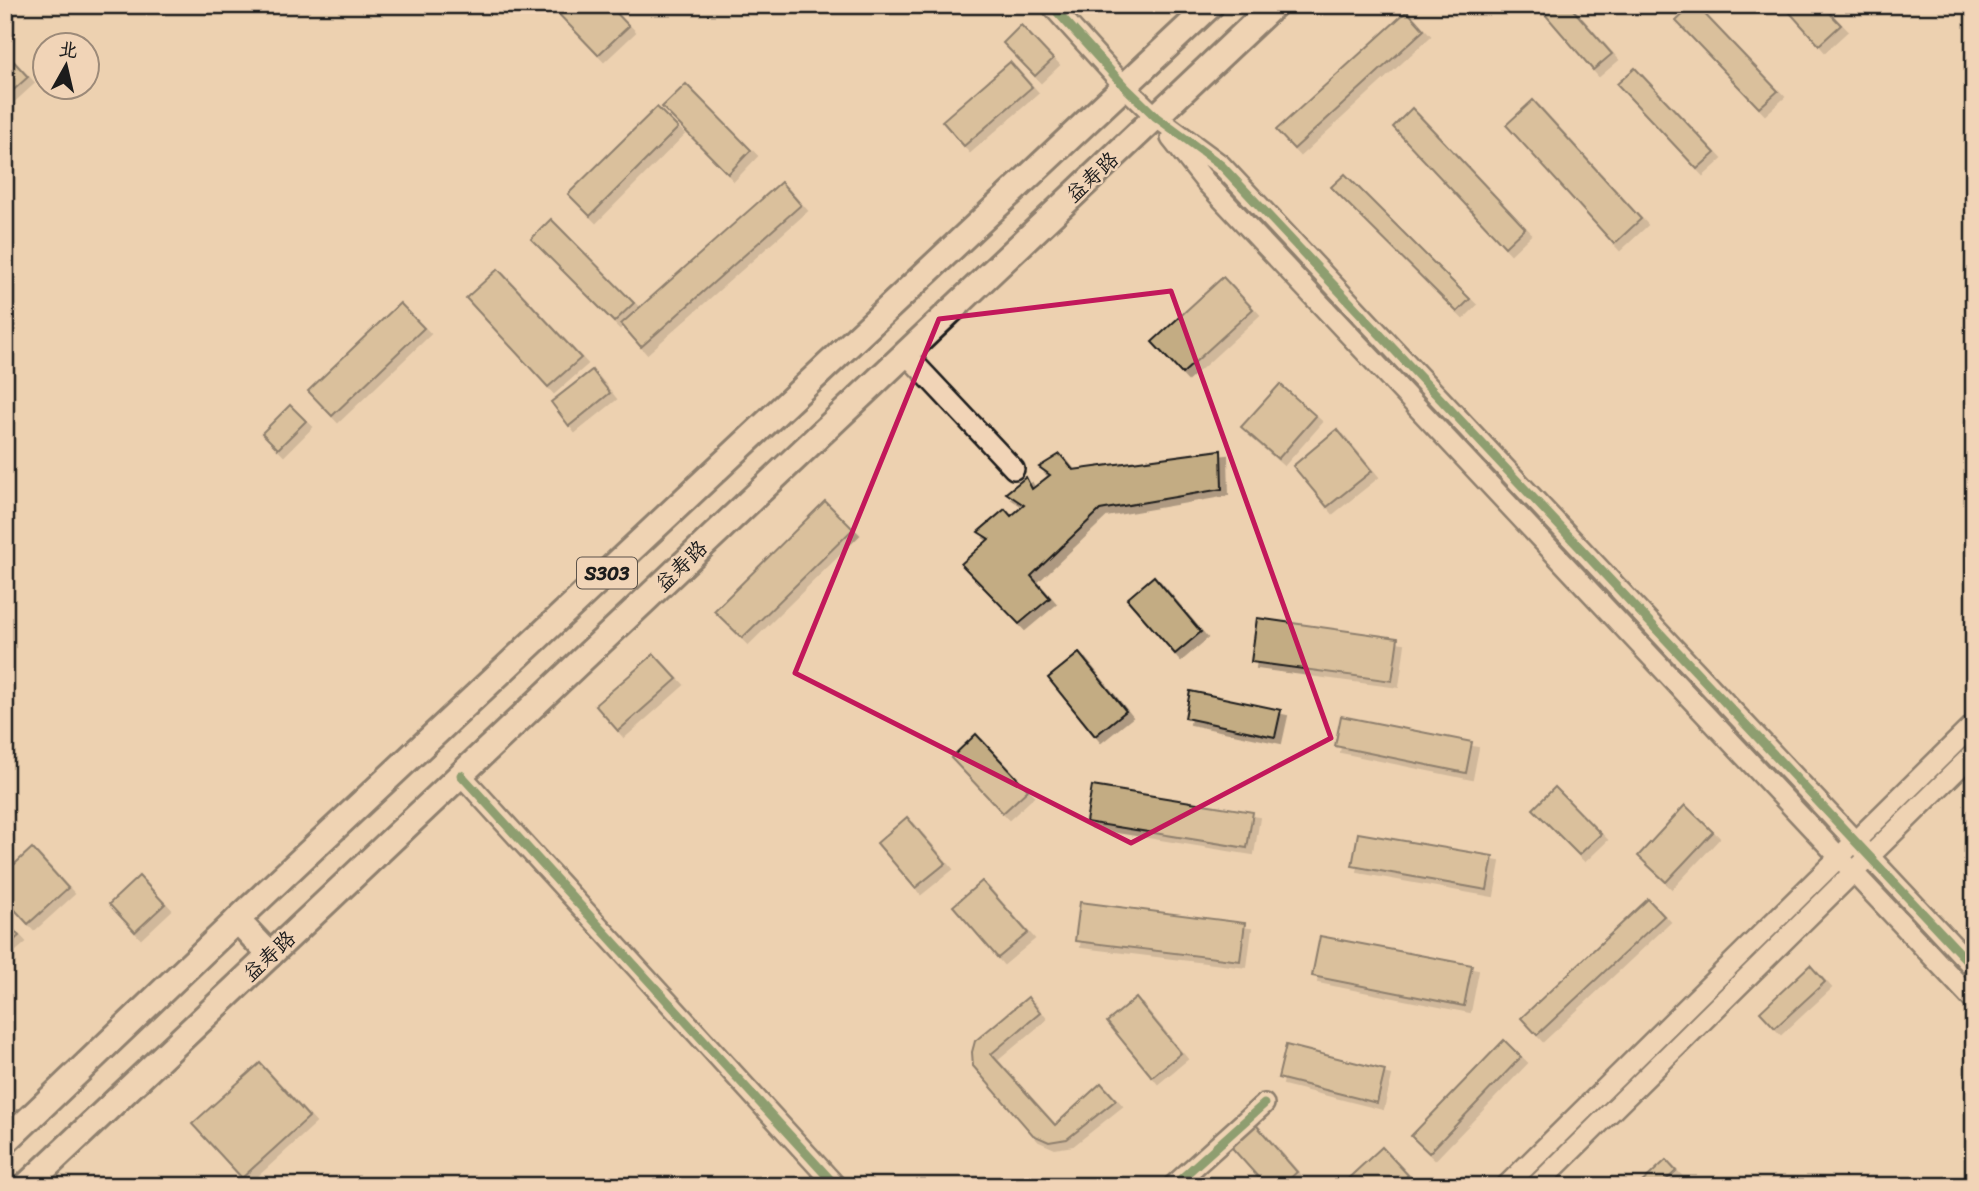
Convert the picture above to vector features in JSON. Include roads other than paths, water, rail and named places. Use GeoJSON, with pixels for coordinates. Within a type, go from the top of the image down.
{"type":"FeatureCollection","features":[{"type":"Feature","properties":{"kind":"main road","name":"益寿路"},"geometry":{"type":"LineString","coordinates":[[5,1142],[237,920],[1211,5]]}},
{"type":"Feature","properties":{"kind":"main road","name":"益寿路"},"geometry":{"type":"LineString","coordinates":[[26,1186],[1274,5]]}},
{"type":"Feature","properties":{"kind":"main road"},"geometry":{"type":"LineString","coordinates":[[237,920],[270,955]]}},
{"type":"Feature","properties":{"kind":"street"},"geometry":{"type":"LineString","coordinates":[[1051,5],[1125,88],[1156,117],[1221,166],[1974,968]]}},
{"type":"Feature","properties":{"kind":"street"},"geometry":{"type":"LineString","coordinates":[[1156,117],[1205,181],[1974,1001]]}},
{"type":"Feature","properties":{"kind":"street"},"geometry":{"type":"LineString","coordinates":[[905,354],[1014,468]]}},
{"type":"Feature","properties":{"kind":"street"},"geometry":{"type":"LineString","coordinates":[[1506,1186],[1974,724]]}},
{"type":"Feature","properties":{"kind":"street"},"geometry":{"type":"LineString","coordinates":[[1536,1186],[1974,753]]}},
{"type":"Feature","properties":{"kind":"street"},"geometry":{"type":"LineString","coordinates":[[461,775],[836,1186]]}},
{"type":"Feature","properties":{"kind":"street"},"geometry":{"type":"LineString","coordinates":[[1173,1186],[1264,1104]]}}]}
